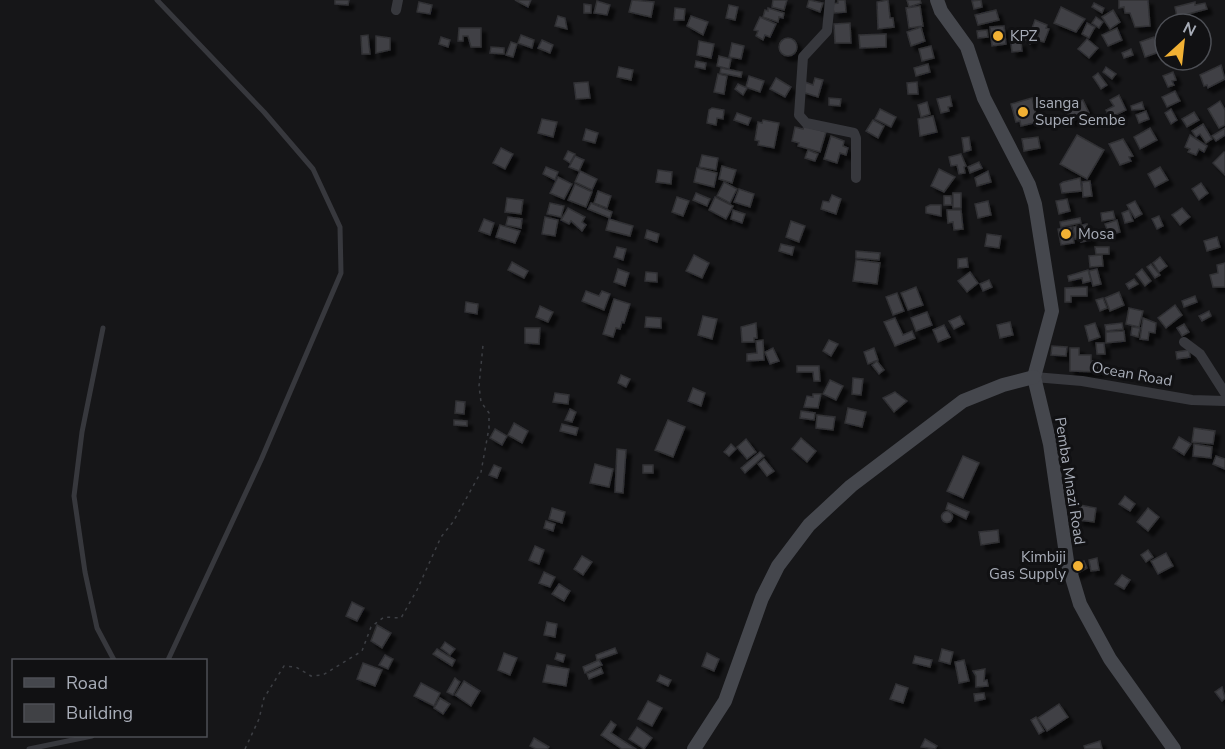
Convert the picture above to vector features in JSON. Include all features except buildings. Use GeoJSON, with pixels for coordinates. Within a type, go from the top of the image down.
{"type":"FeatureCollection","features":[{"type":"Feature","properties":{"kind":"main road","name":"Pemba Mnazi Road"},"geometry":{"type":"LineString","coordinates":[[938,0],[941,11],[967,47],[984,98],[1029,185],[1035,204],[1052,311],[1034,377],[1050,444],[1067,561],[1080,604],[1110,658],[1174,749]]}},
{"type":"Feature","properties":{"kind":"main road"},"geometry":{"type":"LineString","coordinates":[[694,749],[726,701],[762,598],[778,566],[809,525],[851,486],[963,401],[1003,385],[1034,377]]}},
{"type":"Feature","properties":{"kind":"street"},"geometry":{"type":"LineString","coordinates":[[830,0],[827,31],[803,57],[799,115],[806,123],[854,133],[856,178]]}},
{"type":"Feature","properties":{"kind":"street"},"geometry":{"type":"LineString","coordinates":[[1184,342],[1200,354],[1225,393]]}},
{"type":"Feature","properties":{"kind":"street","name":"Ocean Road"},"geometry":{"type":"LineString","coordinates":[[1034,377],[1082,381],[1192,400],[1225,401]]}},
{"type":"Feature","properties":{"kind":"lane"},"geometry":{"type":"LineString","coordinates":[[157,0],[264,112],[312,169],[340,227],[340,273],[261,460],[168,659]]}},
{"type":"Feature","properties":{"kind":"lane"},"geometry":{"type":"LineString","coordinates":[[103,328],[82,432],[74,496],[85,572],[97,628],[113,659]]}},
{"type":"Feature","properties":{"kind":"lane"},"geometry":{"type":"LineString","coordinates":[[29,749],[83,737]]}},
{"type":"Feature","properties":{"kind":"path"},"geometry":{"type":"LineString","coordinates":[[245,749],[259,719],[264,698],[284,666],[296,667],[311,676],[323,675],[362,651],[371,627],[384,617],[401,618],[411,602],[441,537],[453,522],[481,472],[489,428],[489,413],[481,402],[479,386],[483,345]]}},
{"type":"Feature","properties":{"kind":"place","name":"KPZ"},"geometry":{"type":"Point","coordinates":[998,36]}},
{"type":"Feature","properties":{"kind":"place","name":"Isanga Super Sembe"},"geometry":{"type":"Point","coordinates":[1023,112]}},
{"type":"Feature","properties":{"kind":"place","name":"Mosa"},"geometry":{"type":"Point","coordinates":[1066,234]}},
{"type":"Feature","properties":{"kind":"place","name":"Kimbiji Gas Supply"},"geometry":{"type":"Point","coordinates":[1078,566]}}]}
